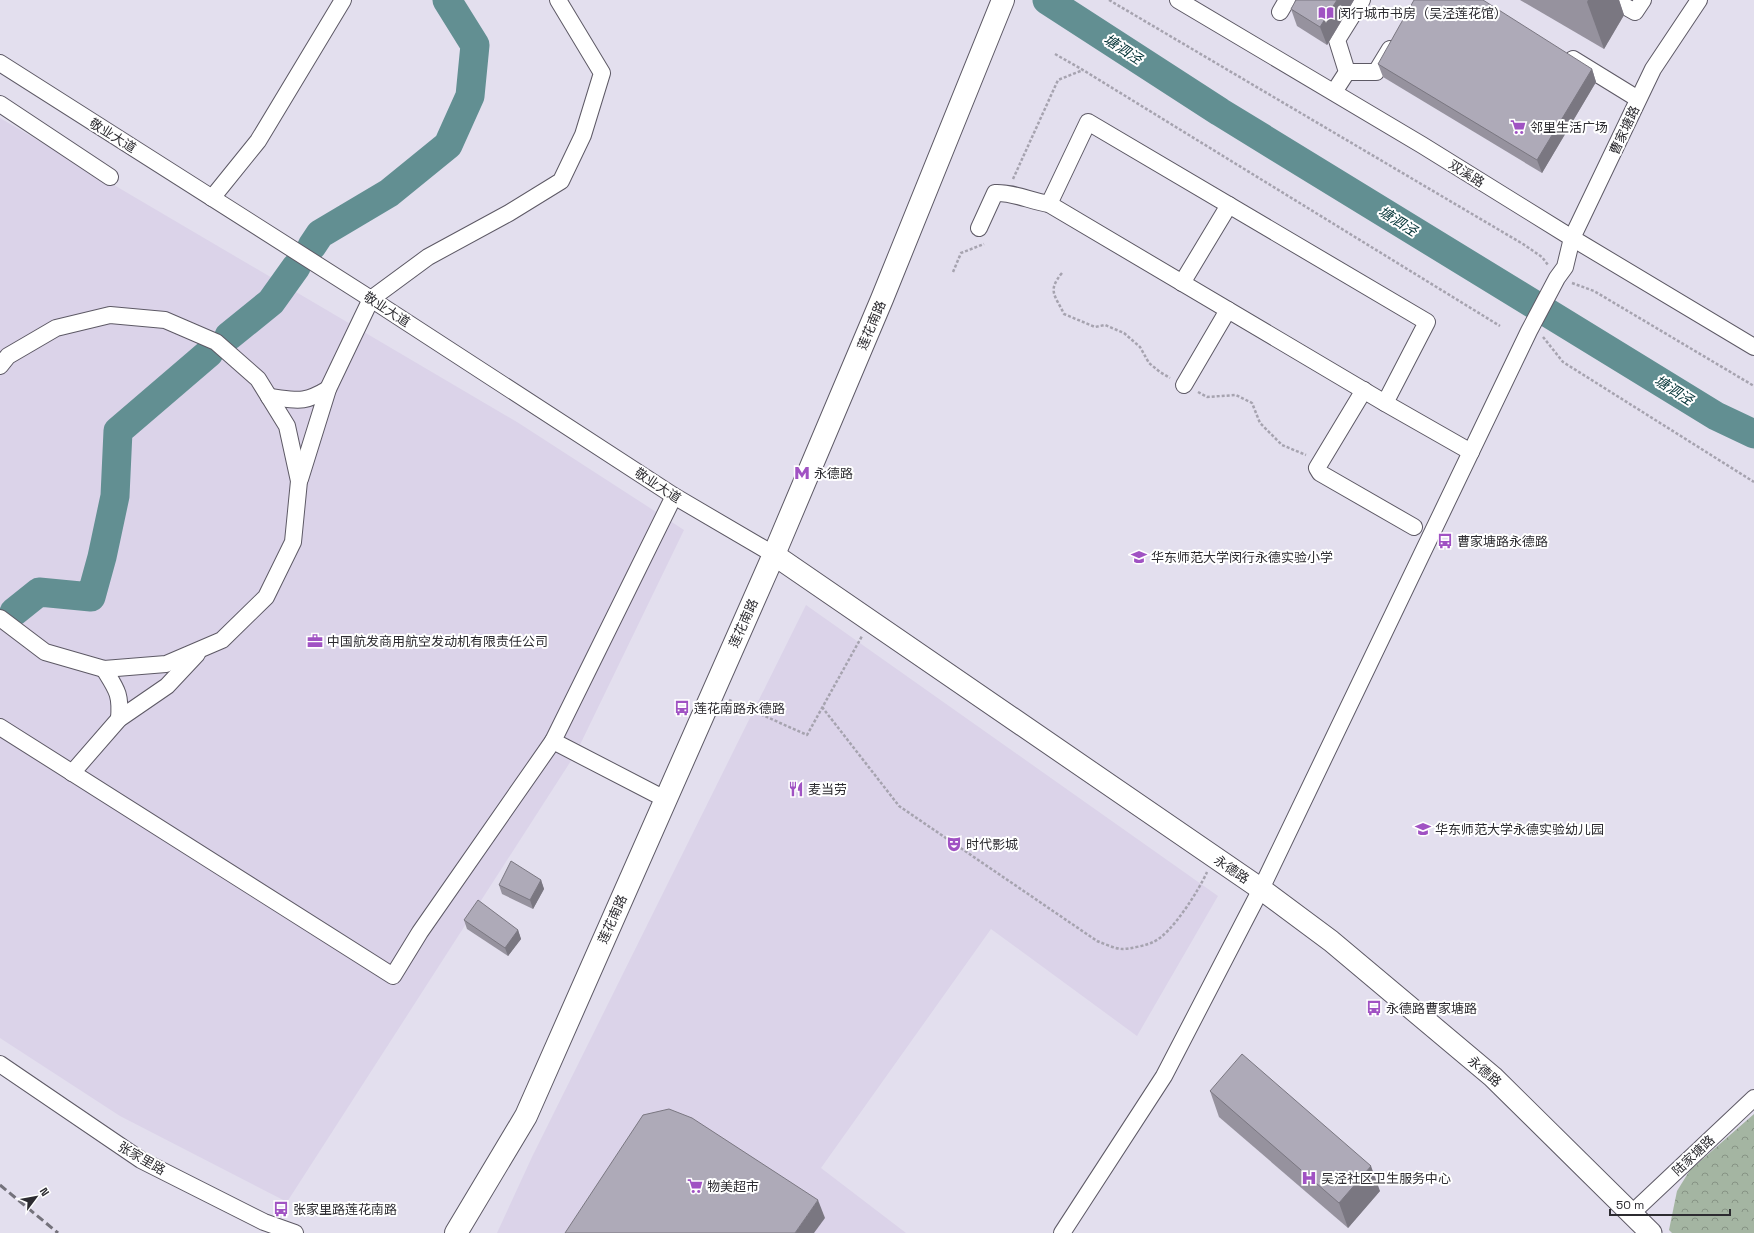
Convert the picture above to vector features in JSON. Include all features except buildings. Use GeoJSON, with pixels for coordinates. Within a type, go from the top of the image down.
{"type":"FeatureCollection","features":[{"type":"Feature","properties":{"kind":"main road","name":"莲花南路"},"geometry":{"type":"LineString","coordinates":[[456,1233],[526,1116],[774,554],[882,299],[1003,0]]}},
{"type":"Feature","properties":{"kind":"street"},"geometry":{"type":"LineString","coordinates":[[212,198],[258,141],[342,0]]}},
{"type":"Feature","properties":{"kind":"street"},"geometry":{"type":"LineString","coordinates":[[0,618],[45,652],[104,669],[166,664],[222,640],[266,597],[293,542],[299,480],[328,389],[371,299],[428,257],[509,213],[561,181],[583,135],[602,73],[558,0]]}},
{"type":"Feature","properties":{"kind":"street","name":"双溪路"},"geometry":{"type":"LineString","coordinates":[[1178,0],[1334,92],[1572,238],[1754,347]]}},
{"type":"Feature","properties":{"kind":"street"},"geometry":{"type":"LineString","coordinates":[[1347,72],[1337,40],[1362,0]]}},
{"type":"Feature","properties":{"kind":"street"},"geometry":{"type":"LineString","coordinates":[[1614,0],[1635,12],[1644,0]]}},
{"type":"Feature","properties":{"kind":"street","name":"曹家塘路"},"geometry":{"type":"LineString","coordinates":[[1062,1233],[1164,1076],[1261,889],[1471,452],[1534,332],[1561,272],[1572,238],[1638,98],[1653,69],[1699,0]]}},
{"type":"Feature","properties":{"kind":"street"},"geometry":{"type":"LineString","coordinates":[[1347,72],[1376,72],[1399,33]]}},
{"type":"Feature","properties":{"kind":"street"},"geometry":{"type":"LineString","coordinates":[[1557,49],[1638,98]]}},
{"type":"Feature","properties":{"kind":"street","name":"敬业大道"},"geometry":{"type":"LineString","coordinates":[[0,63],[371,299],[674,496],[774,554]]}},
{"type":"Feature","properties":{"kind":"street"},"geometry":{"type":"LineString","coordinates":[[1334,92],[1347,72]]}},
{"type":"Feature","properties":{"kind":"street"},"geometry":{"type":"LineString","coordinates":[[0,104],[110,176]]}},
{"type":"Feature","properties":{"kind":"street"},"geometry":{"type":"LineString","coordinates":[[1049,204],[1088,122],[1427,322],[1385,403]]}},
{"type":"Feature","properties":{"kind":"street"},"geometry":{"type":"LineString","coordinates":[[979,228],[994,193],[1007,193],[1035,202],[1049,204],[1385,403],[1471,452]]}},
{"type":"Feature","properties":{"kind":"street"},"geometry":{"type":"LineString","coordinates":[[1182,283],[1229,205]]}},
{"type":"Feature","properties":{"kind":"street"},"geometry":{"type":"LineString","coordinates":[[1184,385],[1228,310]]}},
{"type":"Feature","properties":{"kind":"street"},"geometry":{"type":"LineString","coordinates":[[0,366],[8,356],[56,328],[110,315],[165,320],[216,342],[258,378],[287,426],[299,480]]}},
{"type":"Feature","properties":{"kind":"street"},"geometry":{"type":"LineString","coordinates":[[269,397],[304,400],[328,389]]}},
{"type":"Feature","properties":{"kind":"street"},"geometry":{"type":"LineString","coordinates":[[1364,390],[1318,468],[1320,473],[1414,527]]}},
{"type":"Feature","properties":{"kind":"street"},"geometry":{"type":"LineString","coordinates":[[0,728],[393,976],[420,932],[553,741],[674,496]]}},
{"type":"Feature","properties":{"kind":"street","name":"永德路"},"geometry":{"type":"LineString","coordinates":[[774,554],[1215,857],[1331,941],[1494,1077],[1651,1233]]}},
{"type":"Feature","properties":{"kind":"street"},"geometry":{"type":"LineString","coordinates":[[72,773],[119,719],[167,686],[202,648]]}},
{"type":"Feature","properties":{"kind":"street"},"geometry":{"type":"LineString","coordinates":[[104,669],[118,691],[120,706],[119,719]]}},
{"type":"Feature","properties":{"kind":"street"},"geometry":{"type":"LineString","coordinates":[[553,741],[665,799]]}},
{"type":"Feature","properties":{"kind":"street","name":"张家里路"},"geometry":{"type":"LineString","coordinates":[[0,1064],[141,1160],[264,1222],[295,1233]]}},
{"type":"Feature","properties":{"kind":"street","name":"陆家塘路"},"geometry":{"type":"LineString","coordinates":[[1632,1213],[1754,1098]]}},
{"type":"Feature","properties":{"kind":"path"},"geometry":{"type":"LineString","coordinates":[[1109,0],[1523,244],[1561,272],[1754,386]]}},
{"type":"Feature","properties":{"kind":"path"},"geometry":{"type":"LineString","coordinates":[[1055,54],[1500,326]]}},
{"type":"Feature","properties":{"kind":"path"},"geometry":{"type":"LineString","coordinates":[[1007,193],[1058,80],[1083,70]]}},
{"type":"Feature","properties":{"kind":"path"},"geometry":{"type":"LineString","coordinates":[[953,272],[961,253],[987,243]]}},
{"type":"Feature","properties":{"kind":"path"},"geometry":{"type":"LineString","coordinates":[[1534,332],[1563,362],[1754,482]]}},
{"type":"Feature","properties":{"kind":"path"},"geometry":{"type":"LineString","coordinates":[[712,692],[807,735],[870,621]]}},
{"type":"Feature","properties":{"kind":"path"},"geometry":{"type":"LineString","coordinates":[[822,707],[899,806],[1097,941],[1110,946],[1124,949],[1154,942],[1166,932],[1179,917],[1201,884],[1215,857]]}},
{"type":"Feature","properties":{"kind":"shaded area","name":"中国航发商用航空发动机有限责任公司"},"geometry":{"type":"Polygon","coordinates":[[[0,118],[517,422],[684,530],[576,753],[287,1202],[120,1116],[0,1038],[0,118]]]}},
{"type":"Feature","properties":{"kind":"shaded area"},"geometry":{"type":"Polygon","coordinates":[[[806,605],[1218,896],[1137,1036],[991,929],[821,1168],[906,1233],[497,1233],[532,1157],[806,605]]]}},
{"type":"Feature","properties":{"kind":"green space"},"geometry":{"type":"Polygon","coordinates":[[[1754,1114],[1754,1233],[1672,1233],[1669,1230],[1677,1191],[1690,1170],[1754,1114]]]}},
{"type":"Feature","properties":{"kind":"waterway"},"geometry":{"type":"LineString","coordinates":[[312,246],[320,234],[389,193],[448,145],[470,96],[475,45],[447,0]]}},
{"type":"Feature","properties":{"kind":"waterway","name":"塘泗泾"},"geometry":{"type":"LineString","coordinates":[[1047,0],[1220,112],[1716,416],[1754,434]]}},
{"type":"Feature","properties":{"kind":"waterway"},"geometry":{"type":"LineString","coordinates":[[229,336],[271,302],[296,267]]}},
{"type":"Feature","properties":{"kind":"waterway"},"geometry":{"type":"LineString","coordinates":[[14,612],[39,592],[91,597],[102,557],[115,496],[118,431],[209,353]]}},
{"type":"Feature","properties":{"kind":"railway"},"geometry":{"type":"LineString","coordinates":[[0,1185],[58,1233]]}},
{"type":"Feature","properties":{"kind":"place","name":"闵行城市书房（吴泾莲花馆）"},"geometry":{"type":"Point","coordinates":[1326,13]}},
{"type":"Feature","properties":{"kind":"place","name":"邻里生活广场"},"geometry":{"type":"Point","coordinates":[1518,127]}},
{"type":"Feature","properties":{"kind":"place","name":"永德路"},"geometry":{"type":"Point","coordinates":[802,473]}},
{"type":"Feature","properties":{"kind":"place","name":"曹家塘路永德路"},"geometry":{"type":"Point","coordinates":[1445,541]}},
{"type":"Feature","properties":{"kind":"place","name":"华东师范大学闵行永德实验小学"},"geometry":{"type":"Point","coordinates":[1139,557]}},
{"type":"Feature","properties":{"kind":"place","name":"中国航发商用航空发动机有限责任公司"},"geometry":{"type":"Point","coordinates":[315,641]}},
{"type":"Feature","properties":{"kind":"place","name":"莲花南路永德路"},"geometry":{"type":"Point","coordinates":[682,708]}},
{"type":"Feature","properties":{"kind":"place","name":"麦当劳"},"geometry":{"type":"Point","coordinates":[796,789]}},
{"type":"Feature","properties":{"kind":"place","name":"华东师范大学永德实验幼儿园"},"geometry":{"type":"Point","coordinates":[1423,829]}},
{"type":"Feature","properties":{"kind":"place","name":"时代影城"},"geometry":{"type":"Point","coordinates":[954,844]}},
{"type":"Feature","properties":{"kind":"place","name":"永德路曹家塘路"},"geometry":{"type":"Point","coordinates":[1374,1008]}},
{"type":"Feature","properties":{"kind":"place","name":"吴泾社区卫生服务中心"},"geometry":{"type":"Point","coordinates":[1309,1178]}},
{"type":"Feature","properties":{"kind":"place","name":"物美超市"},"geometry":{"type":"Point","coordinates":[695,1186]}},
{"type":"Feature","properties":{"kind":"place","name":"张家里路莲花南路"},"geometry":{"type":"Point","coordinates":[281,1209]}}]}
